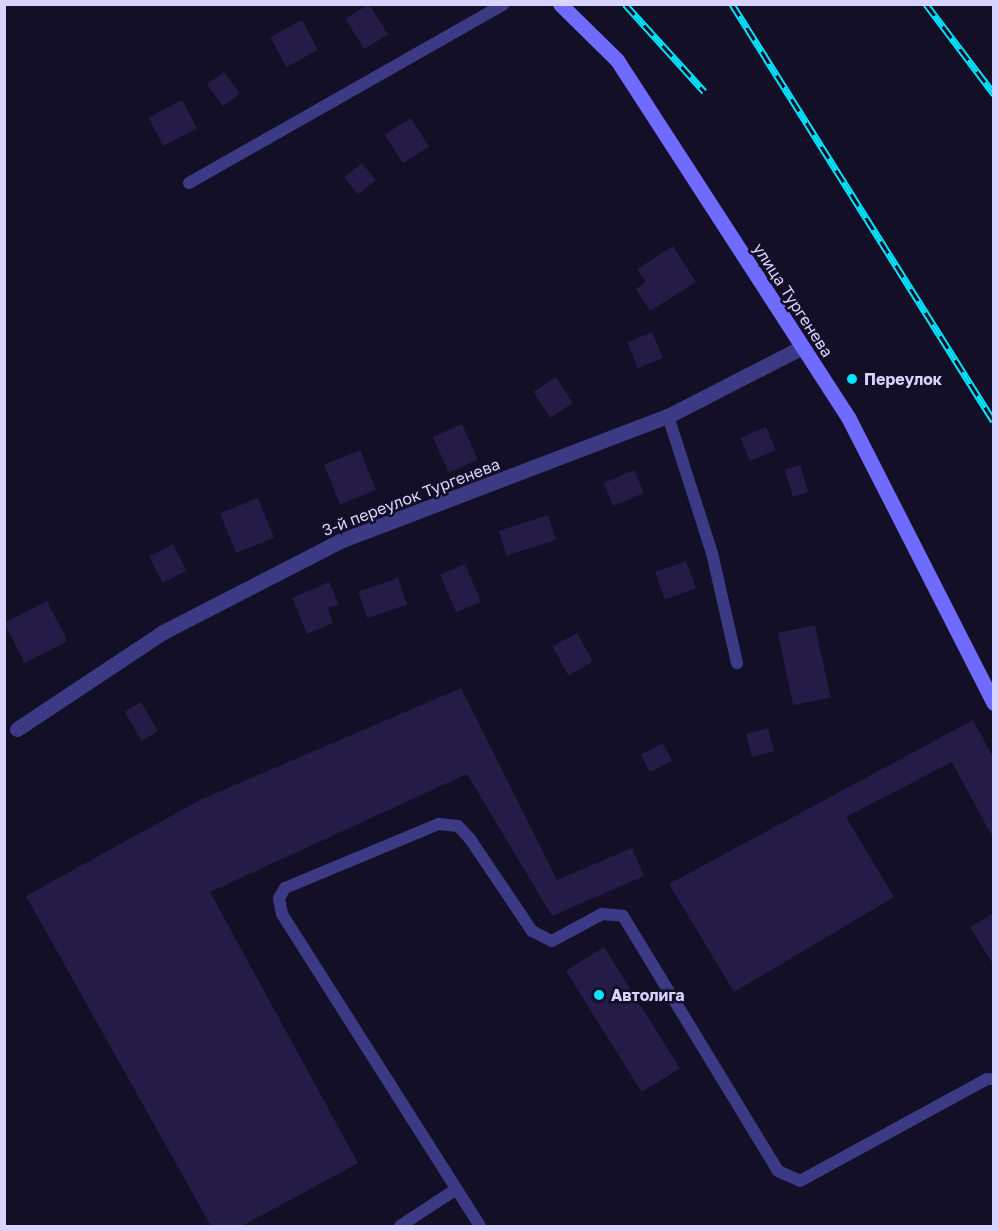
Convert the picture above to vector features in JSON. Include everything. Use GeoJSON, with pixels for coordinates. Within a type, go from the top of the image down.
{"type":"FeatureCollection","features":[{"type":"Feature","properties":{"kind":"street","name":"улица Тургенева"},"geometry":{"type":"LineString","coordinates":[[560,4],[616,60],[848,417],[993,703]]}},
{"type":"Feature","properties":{"kind":"street","name":"3-й переулок Тургенева"},"geometry":{"type":"LineString","coordinates":[[16,729],[163,633],[339,541],[668,416],[802,347]]}},
{"type":"Feature","properties":{"kind":"lane"},"geometry":{"type":"LineString","coordinates":[[189,183],[504,4]]}},
{"type":"Feature","properties":{"kind":"lane"},"geometry":{"type":"LineString","coordinates":[[668,416],[712,553],[737,663]]}},
{"type":"Feature","properties":{"kind":"lane"},"geometry":{"type":"LineString","coordinates":[[480,1227],[282,914],[279,898],[285,888],[439,824],[458,826],[471,839],[532,931],[552,941],[602,914],[623,916],[778,1172],[800,1181],[987,1078],[993,1079]]}},
{"type":"Feature","properties":{"kind":"lane"},"geometry":{"type":"LineString","coordinates":[[400,1227],[455,1190]]}},
{"type":"Feature","properties":{"kind":"building"},"geometry":{"type":"Polygon","coordinates":[[[369,4],[388,35],[364,49],[345,19],[369,4]]]}},
{"type":"Feature","properties":{"kind":"building"},"geometry":{"type":"Polygon","coordinates":[[[302,20],[318,50],[286,67],[270,37],[302,20]]]}},
{"type":"Feature","properties":{"kind":"building"},"geometry":{"type":"Polygon","coordinates":[[[224,72],[240,94],[223,106],[207,84],[224,72]]]}},
{"type":"Feature","properties":{"kind":"building"},"geometry":{"type":"Polygon","coordinates":[[[182,100],[197,128],[163,146],[148,118],[182,100]]]}},
{"type":"Feature","properties":{"kind":"building"},"geometry":{"type":"Polygon","coordinates":[[[411,118],[429,147],[403,163],[385,134],[411,118]]]}},
{"type":"Feature","properties":{"kind":"building"},"geometry":{"type":"Polygon","coordinates":[[[362,163],[376,180],[358,195],[344,177],[362,163]]]}},
{"type":"Feature","properties":{"kind":"building"},"geometry":{"type":"Polygon","coordinates":[[[673,246],[696,282],[650,311],[636,289],[646,282],[637,269],[673,246]]]}},
{"type":"Feature","properties":{"kind":"building"},"geometry":{"type":"Polygon","coordinates":[[[652,332],[663,358],[638,368],[627,343],[652,332]]]}},
{"type":"Feature","properties":{"kind":"building"},"geometry":{"type":"Polygon","coordinates":[[[556,377],[573,403],[550,418],[533,392],[556,377]]]}},
{"type":"Feature","properties":{"kind":"building"},"geometry":{"type":"Polygon","coordinates":[[[462,424],[478,460],[449,473],[433,437],[462,424]]]}},
{"type":"Feature","properties":{"kind":"building"},"geometry":{"type":"Polygon","coordinates":[[[766,427],[776,450],[750,461],[740,438],[766,427]]]}},
{"type":"Feature","properties":{"kind":"building"},"geometry":{"type":"Polygon","coordinates":[[[360,450],[376,490],[340,504],[324,465],[360,450]]]}},
{"type":"Feature","properties":{"kind":"building"},"geometry":{"type":"Polygon","coordinates":[[[800,465],[808,492],[793,496],[785,470],[800,465]]]}},
{"type":"Feature","properties":{"kind":"building"},"geometry":{"type":"Polygon","coordinates":[[[634,470],[644,493],[613,506],[604,483],[634,470]]]}},
{"type":"Feature","properties":{"kind":"building"},"geometry":{"type":"Polygon","coordinates":[[[258,498],[274,538],[236,553],[220,513],[258,498]]]}},
{"type":"Feature","properties":{"kind":"building"},"geometry":{"type":"Polygon","coordinates":[[[548,515],[556,540],[507,556],[499,531],[548,515]]]}},
{"type":"Feature","properties":{"kind":"building"},"geometry":{"type":"Polygon","coordinates":[[[173,544],[187,571],[163,583],[149,556],[173,544]]]}},
{"type":"Feature","properties":{"kind":"building"},"geometry":{"type":"Polygon","coordinates":[[[686,561],[696,588],[665,600],[655,572],[686,561]]]}},
{"type":"Feature","properties":{"kind":"building"},"geometry":{"type":"Polygon","coordinates":[[[465,564],[481,602],[456,612],[440,575],[465,564]]]}},
{"type":"Feature","properties":{"kind":"building"},"geometry":{"type":"Polygon","coordinates":[[[398,578],[407,604],[367,618],[358,592],[398,578]]]}},
{"type":"Feature","properties":{"kind":"building"},"geometry":{"type":"Polygon","coordinates":[[[329,582],[339,604],[328,608],[333,623],[307,634],[292,598],[329,582]]]}},
{"type":"Feature","properties":{"kind":"building"},"geometry":{"type":"Polygon","coordinates":[[[47,601],[67,641],[25,663],[4,623],[47,601]]]}},
{"type":"Feature","properties":{"kind":"building"},"geometry":{"type":"Polygon","coordinates":[[[815,625],[830,697],[793,705],[778,633],[815,625]]]}},
{"type":"Feature","properties":{"kind":"building"},"geometry":{"type":"Polygon","coordinates":[[[577,633],[593,662],[569,675],[553,647],[577,633]]]}},
{"type":"Feature","properties":{"kind":"building"},"geometry":{"type":"Polygon","coordinates":[[[461,688],[557,880],[632,848],[644,876],[552,916],[467,774],[210,892],[358,1163],[242,1226],[211,1226],[26,896],[200,800],[461,688]]]}},
{"type":"Feature","properties":{"kind":"building"},"geometry":{"type":"Polygon","coordinates":[[[141,702],[158,731],[142,741],[125,712],[141,702]]]}},
{"type":"Feature","properties":{"kind":"building"},"geometry":{"type":"Polygon","coordinates":[[[973,720],[994,759],[994,840],[952,762],[846,817],[894,897],[734,992],[669,884],[973,720]]]}},
{"type":"Feature","properties":{"kind":"building"},"geometry":{"type":"Polygon","coordinates":[[[768,728],[774,751],[752,757],[746,734],[768,728]]]}},
{"type":"Feature","properties":{"kind":"building"},"geometry":{"type":"Polygon","coordinates":[[[663,743],[672,761],[650,772],[641,754],[663,743]]]}},
{"type":"Feature","properties":{"kind":"building"},"geometry":{"type":"Polygon","coordinates":[[[994,913],[994,966],[970,927],[994,913]]]}},
{"type":"Feature","properties":{"kind":"building"},"geometry":{"type":"Polygon","coordinates":[[[604,947],[680,1068],[642,1092],[566,971],[604,947]]]}},
{"type":"Feature","properties":{"kind":"railway"},"geometry":{"type":"LineString","coordinates":[[625,4],[704,91]]}},
{"type":"Feature","properties":{"kind":"railway"},"geometry":{"type":"LineString","coordinates":[[732,4],[994,421]]}},
{"type":"Feature","properties":{"kind":"railway"},"geometry":{"type":"LineString","coordinates":[[926,4],[994,94]]}},
{"type":"Feature","properties":{"kind":"place","name":"Переулок"},"geometry":{"type":"Point","coordinates":[852,379]}},
{"type":"Feature","properties":{"kind":"place","name":"Автолига"},"geometry":{"type":"Point","coordinates":[599,995]}}]}
